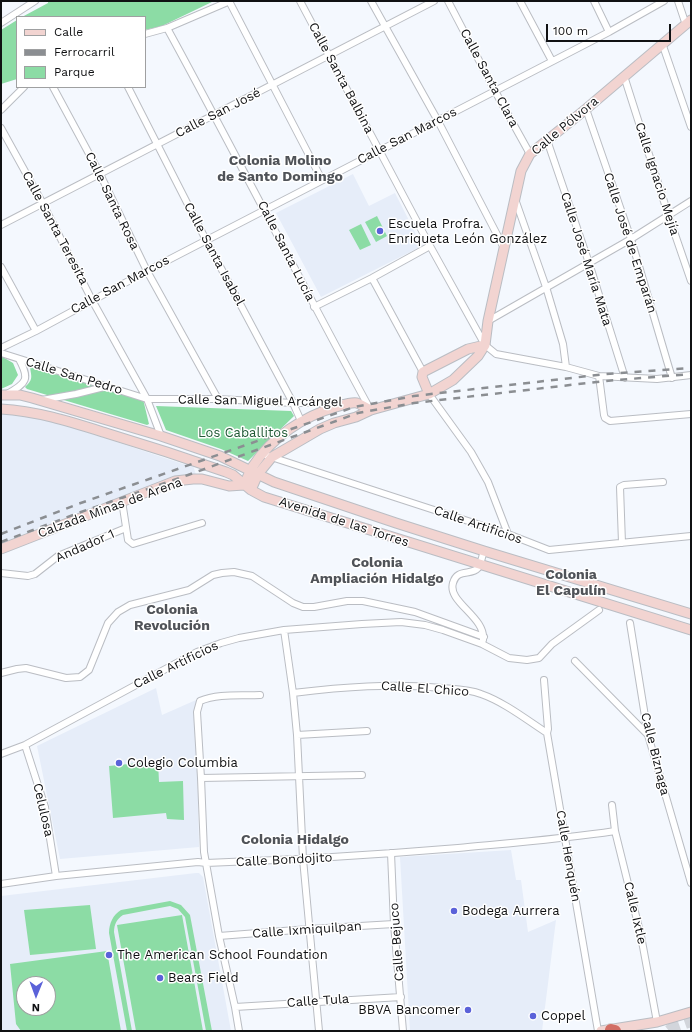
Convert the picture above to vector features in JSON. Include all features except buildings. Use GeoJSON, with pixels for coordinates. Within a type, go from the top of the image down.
{"type":"FeatureCollection","features":[{"type":"Feature","properties":{"kind":"street"},"geometry":{"type":"LineString","coordinates":[[1,21],[35,1]]}},
{"type":"Feature","properties":{"kind":"street"},"geometry":{"type":"LineString","coordinates":[[146,34],[167,28],[229,1],[322,180]]}},
{"type":"Feature","properties":{"kind":"street","name":"Calle Santa Balbina"},"geometry":{"type":"LineString","coordinates":[[300,1],[430,246],[485,345]]}},
{"type":"Feature","properties":{"kind":"street"},"geometry":{"type":"LineString","coordinates":[[371,1],[438,121],[504,248]]}},
{"type":"Feature","properties":{"kind":"street","name":"Calle San José"},"geometry":{"type":"LineString","coordinates":[[1,225],[434,1]]}},
{"type":"Feature","properties":{"kind":"street","name":"Calle Santa Clara"},"geometry":{"type":"LineString","coordinates":[[448,1],[494,91],[530,154]]}},
{"type":"Feature","properties":{"kind":"street"},"geometry":{"type":"LineString","coordinates":[[520,1],[552,61]]}},
{"type":"Feature","properties":{"kind":"street"},"geometry":{"type":"LineString","coordinates":[[594,1],[610,32]]}},
{"type":"Feature","properties":{"kind":"street","name":"Calle San Marcos"},"geometry":{"type":"LineString","coordinates":[[1,348],[379,150],[610,32],[664,1]]}},
{"type":"Feature","properties":{"kind":"street"},"geometry":{"type":"LineString","coordinates":[[678,1],[688,23]]}},
{"type":"Feature","properties":{"kind":"street","name":"Calle Pólvora"},"geometry":{"type":"LineString","coordinates":[[485,345],[488,321],[514,197],[521,171],[530,154],[688,23]]}},
{"type":"Feature","properties":{"kind":"street","name":"Calle Santa Lucía"},"geometry":{"type":"LineString","coordinates":[[167,28],[265,210],[314,307],[371,410]]}},
{"type":"Feature","properties":{"kind":"street"},"geometry":{"type":"LineString","coordinates":[[662,44],[691,126]]}},
{"type":"Feature","properties":{"kind":"street","name":"Calle Ignacio Mejía"},"geometry":{"type":"LineString","coordinates":[[624,76],[691,281]]}},
{"type":"Feature","properties":{"kind":"street"},"geometry":{"type":"LineString","coordinates":[[1,110],[23,88]]}},
{"type":"Feature","properties":{"kind":"street","name":"Calle Santa Rosa"},"geometry":{"type":"LineString","coordinates":[[54,88],[100,174],[147,271],[218,399]]}},
{"type":"Feature","properties":{"kind":"street","name":"Calle Santa Isabel"},"geometry":{"type":"LineString","coordinates":[[129,88],[301,421]]}},
{"type":"Feature","properties":{"kind":"street","name":"Calle José de Emparán"},"geometry":{"type":"LineString","coordinates":[[586,109],[631,239],[672,378]]}},
{"type":"Feature","properties":{"kind":"street","name":"Calle Santa Teresita"},"geometry":{"type":"LineString","coordinates":[[1,128],[43,204],[92,300],[147,399],[161,436]]}},
{"type":"Feature","properties":{"kind":"street","name":"Calle José María Mata"},"geometry":{"type":"LineString","coordinates":[[547,140],[589,263],[625,378]]}},
{"type":"Feature","properties":{"kind":"street"},"geometry":{"type":"LineString","coordinates":[[514,197],[546,287],[564,344],[566,367]]}},
{"type":"Feature","properties":{"kind":"street"},"geometry":{"type":"LineString","coordinates":[[488,321],[631,239],[668,214],[691,201]]}},
{"type":"Feature","properties":{"kind":"street"},"geometry":{"type":"LineString","coordinates":[[314,307],[372,278],[430,246]]}},
{"type":"Feature","properties":{"kind":"street"},"geometry":{"type":"LineString","coordinates":[[1,267],[36,331]]}},
{"type":"Feature","properties":{"kind":"street"},"geometry":{"type":"LineString","coordinates":[[372,278],[424,372]]}},
{"type":"Feature","properties":{"kind":"street"},"geometry":{"type":"LineString","coordinates":[[485,345],[496,354],[566,367],[599,376],[657,379],[691,375]]}},
{"type":"Feature","properties":{"kind":"street"},"geometry":{"type":"LineString","coordinates":[[485,345],[468,349],[424,372],[422,377],[429,394],[471,452],[488,482],[508,534]]}},
{"type":"Feature","properties":{"kind":"street"},"geometry":{"type":"LineString","coordinates":[[254,472],[272,457],[320,429],[334,423],[356,417],[371,410],[429,394],[453,380],[478,356],[485,345]]}},
{"type":"Feature","properties":{"kind":"street","name":"Calle San Pedro"},"geometry":{"type":"LineString","coordinates":[[1,353],[147,399]]}},
{"type":"Feature","properties":{"kind":"street"},"geometry":{"type":"LineString","coordinates":[[4,395],[18,388],[25,381],[26,373],[18,359]]}},
{"type":"Feature","properties":{"kind":"street"},"geometry":{"type":"LineString","coordinates":[[599,376],[604,415],[605,418],[610,421],[691,414]]}},
{"type":"Feature","properties":{"kind":"street"},"geometry":{"type":"LineString","coordinates":[[40,400],[76,394],[109,386]]}},
{"type":"Feature","properties":{"kind":"street","name":"Avenida de las Torres"},"geometry":{"type":"LineString","coordinates":[[4,395],[20,395],[40,400],[161,436],[220,456],[274,482],[484,551],[691,614]]}},
{"type":"Feature","properties":{"kind":"street","name":"Calle San Miguel Arcángel"},"geometry":{"type":"LineString","coordinates":[[147,399],[218,399],[293,403],[357,403],[371,410]]}},
{"type":"Feature","properties":{"kind":"street"},"geometry":{"type":"LineString","coordinates":[[248,488],[262,454],[288,430],[301,421],[322,411],[350,403]]}},
{"type":"Feature","properties":{"kind":"street","name":"Avenida de las Torres"},"geometry":{"type":"LineString","coordinates":[[1,409],[18,410],[63,420],[146,445],[233,475],[248,488],[264,497],[691,630]]}},
{"type":"Feature","properties":{"kind":"street","name":"Calle Artificios"},"geometry":{"type":"LineString","coordinates":[[262,454],[508,534],[549,550],[691,536]]}},
{"type":"Feature","properties":{"kind":"street","name":"Calzada Minas de Arena"},"geometry":{"type":"LineString","coordinates":[[1,549],[175,481],[184,479],[202,479],[229,486],[248,488]]}},
{"type":"Feature","properties":{"kind":"street"},"geometry":{"type":"LineString","coordinates":[[622,543],[620,487],[624,485],[662,482]]}},
{"type":"Feature","properties":{"kind":"street"},"geometry":{"type":"LineString","coordinates":[[122,501],[129,542],[136,544],[202,523]]}},
{"type":"Feature","properties":{"kind":"street","name":"Andador 1"},"geometry":{"type":"LineString","coordinates":[[1,573],[28,576],[35,574],[58,556],[126,528]]}},
{"type":"Feature","properties":{"kind":"street"},"geometry":{"type":"LineString","coordinates":[[483,640],[479,624],[456,596],[452,588],[453,580],[458,575],[478,568],[484,551]]}},
{"type":"Feature","properties":{"kind":"street"},"geometry":{"type":"LineString","coordinates":[[1,673],[26,668],[66,678],[84,676],[89,670],[108,623],[118,612],[130,605],[189,590],[213,576],[222,573],[234,572],[252,576],[293,603],[303,606],[314,607],[347,601],[362,601],[415,612],[483,640],[513,659],[527,660],[539,658],[552,644],[599,610]]}},
{"type":"Feature","properties":{"kind":"street","name":"Calle Artificios"},"geometry":{"type":"LineString","coordinates":[[1,754],[24,745],[197,652],[239,638],[284,630],[362,624],[407,623],[437,628],[483,640]]}},
{"type":"Feature","properties":{"kind":"street","name":"Calle Biznaga"},"geometry":{"type":"LineString","coordinates":[[630,623],[648,735],[691,883]]}},
{"type":"Feature","properties":{"kind":"street"},"geometry":{"type":"LineString","coordinates":[[284,630],[297,735],[303,860],[319,1031]]}},
{"type":"Feature","properties":{"kind":"street"},"geometry":{"type":"LineString","coordinates":[[575,661],[648,735]]}},
{"type":"Feature","properties":{"kind":"street","name":"Calle Henquén"},"geometry":{"type":"LineString","coordinates":[[544,680],[548,729],[547,733],[566,839],[606,1031]]}},
{"type":"Feature","properties":{"kind":"street","name":"Calle El Chico"},"geometry":{"type":"LineString","coordinates":[[293,693],[336,688],[376,686],[423,686],[471,691],[492,698],[547,733]]}},
{"type":"Feature","properties":{"kind":"street"},"geometry":{"type":"LineString","coordinates":[[239,1031],[219,936],[204,852],[197,712],[200,701],[206,698],[260,695]]}},
{"type":"Feature","properties":{"kind":"street"},"geometry":{"type":"LineString","coordinates":[[297,735],[366,731]]}},
{"type":"Feature","properties":{"kind":"street","name":"Celulosa"},"geometry":{"type":"LineString","coordinates":[[24,745],[45,807],[56,876]]}},
{"type":"Feature","properties":{"kind":"street"},"geometry":{"type":"LineString","coordinates":[[201,778],[362,775]]}},
{"type":"Feature","properties":{"kind":"street","name":"Calle Ixtle"},"geometry":{"type":"LineString","coordinates":[[612,805],[615,831],[641,936],[657,1022]]}},
{"type":"Feature","properties":{"kind":"street","name":"Calle Bondojito"},"geometry":{"type":"LineString","coordinates":[[1,884],[56,876],[198,862],[303,860],[566,839],[615,831]]}},
{"type":"Feature","properties":{"kind":"street","name":"Calle Bejuco"},"geometry":{"type":"LineString","coordinates":[[391,853],[394,924],[403,1031]]}},
{"type":"Feature","properties":{"kind":"street","name":"Calle Ixmiquilpan"},"geometry":{"type":"LineString","coordinates":[[219,936],[394,924]]}},
{"type":"Feature","properties":{"kind":"street","name":"Calle Tula"},"geometry":{"type":"LineString","coordinates":[[235,1007],[401,997]]}},
{"type":"Feature","properties":{"kind":"street"},"geometry":{"type":"LineString","coordinates":[[606,1031],[657,1022],[691,1012]]}},
{"type":"Feature","properties":{"kind":"shaded area"},"geometry":{"type":"Polygon","coordinates":[[[353,174],[369,206],[395,193],[422,246],[321,297],[276,213],[353,174]]]}},
{"type":"Feature","properties":{"kind":"shaded area"},"geometry":{"type":"Polygon","coordinates":[[[1,412],[17,413],[62,424],[183,464],[193,465],[196,475],[178,478],[70,516],[1,543],[1,412]]]}},
{"type":"Feature","properties":{"kind":"shaded area","name":"Colegio Columbia"},"geometry":{"type":"Polygon","coordinates":[[[156,688],[162,715],[196,700],[199,847],[60,859],[37,746],[156,688]]]}},
{"type":"Feature","properties":{"kind":"shaded area"},"geometry":{"type":"Polygon","coordinates":[[[511,850],[516,880],[521,880],[528,932],[556,920],[542,1031],[410,1031],[400,857],[511,850]]]}},
{"type":"Feature","properties":{"kind":"shaded area","name":"The American School Foundation"},"geometry":{"type":"Polygon","coordinates":[[[196,873],[199,873],[203,877],[231,1031],[1,1031],[1,896],[196,873]]]}},
{"type":"Feature","properties":{"kind":"green space"},"geometry":{"type":"Polygon","coordinates":[[[48,1],[214,1],[162,26],[146,30],[146,16],[24,16],[48,3],[48,1]]]}},
{"type":"Feature","properties":{"kind":"green space"},"geometry":{"type":"Polygon","coordinates":[[[16,21],[16,79],[1,84],[1,30],[16,21]]]}},
{"type":"Feature","properties":{"kind":"green space"},"geometry":{"type":"Polygon","coordinates":[[[377,216],[387,236],[376,242],[365,222],[377,216]]]}},
{"type":"Feature","properties":{"kind":"green space"},"geometry":{"type":"Polygon","coordinates":[[[361,224],[371,245],[360,250],[349,230],[361,224]]]}},
{"type":"Feature","properties":{"kind":"green space"},"geometry":{"type":"Polygon","coordinates":[[[1,356],[13,363],[18,375],[12,384],[1,389],[1,356]]]}},
{"type":"Feature","properties":{"kind":"green space"},"geometry":{"type":"Polygon","coordinates":[[[30,367],[143,399],[149,424],[147,425],[27,389],[25,387],[30,382],[31,377],[30,367]]]}},
{"type":"Feature","properties":{"kind":"green space","name":"Los Caballitos"},"geometry":{"type":"Polygon","coordinates":[[[156,406],[291,411],[294,416],[248,461],[221,449],[166,430],[156,406]]]}},
{"type":"Feature","properties":{"kind":"green space"},"geometry":{"type":"Polygon","coordinates":[[[158,761],[159,782],[183,781],[184,820],[167,819],[166,813],[113,818],[109,766],[158,761]]]}},
{"type":"Feature","properties":{"kind":"green space"},"geometry":{"type":"Polygon","coordinates":[[[170,901],[181,905],[190,915],[212,1031],[206,1031],[185,917],[178,909],[170,906],[123,915],[115,924],[114,932],[132,1031],[127,1031],[109,933],[110,926],[116,914],[121,910],[170,901]]]}},
{"type":"Feature","properties":{"kind":"green space"},"geometry":{"type":"Polygon","coordinates":[[[90,905],[96,949],[30,955],[24,910],[90,905]]]}},
{"type":"Feature","properties":{"kind":"green space","name":"Bears Field"},"geometry":{"type":"Polygon","coordinates":[[[182,915],[203,1031],[136,1031],[117,925],[182,915]]]}},
{"type":"Feature","properties":{"kind":"green space"},"geometry":{"type":"Polygon","coordinates":[[[107,951],[121,1031],[21,1031],[16,1024],[10,964],[107,951]]]}},
{"type":"Feature","properties":{"kind":"tunnel"},"geometry":{"type":"LineString","coordinates":[[669,1031],[674,1027],[691,1021]]}},
{"type":"Feature","properties":{"kind":"railway"},"geometry":{"type":"LineString","coordinates":[[1,534],[78,504],[354,407],[414,396],[606,374],[691,368]]}},
{"type":"Feature","properties":{"kind":"railway"},"geometry":{"type":"LineString","coordinates":[[1,542],[358,413],[414,403],[605,381],[691,374]]}},
{"type":"Feature","properties":{"kind":"place","name":"Escuela Profra. Enriqueta León González"},"geometry":{"type":"Point","coordinates":[380,231]}},
{"type":"Feature","properties":{"kind":"place","name":"Colegio Columbia"},"geometry":{"type":"Point","coordinates":[119,763]}},
{"type":"Feature","properties":{"kind":"place","name":"Bodega Aurrera"},"geometry":{"type":"Point","coordinates":[454,911]}},
{"type":"Feature","properties":{"kind":"place","name":"The American School Foundation"},"geometry":{"type":"Point","coordinates":[109,955]}},
{"type":"Feature","properties":{"kind":"place","name":"Bears Field"},"geometry":{"type":"Point","coordinates":[160,978]}},
{"type":"Feature","properties":{"kind":"place","name":"BBVA Bancomer"},"geometry":{"type":"Point","coordinates":[468,1010]}},
{"type":"Feature","properties":{"kind":"place","name":"Coppel"},"geometry":{"type":"Point","coordinates":[533,1016]}},
{"type":"Feature","properties":{"kind":"district","name":"Colonia Molino de Santo Domingo"},"geometry":{"type":"Point","coordinates":[280,170]}},
{"type":"Feature","properties":{"kind":"district","name":"Colonia Ampliación Hidalgo"},"geometry":{"type":"Point","coordinates":[377,572]}},
{"type":"Feature","properties":{"kind":"district","name":"Colonia El Capulín"},"geometry":{"type":"Point","coordinates":[571,584]}},
{"type":"Feature","properties":{"kind":"district","name":"Colonia Revolución"},"geometry":{"type":"Point","coordinates":[172,618]}},
{"type":"Feature","properties":{"kind":"district","name":"Colonia Hidalgo"},"geometry":{"type":"Point","coordinates":[295,840]}}]}
